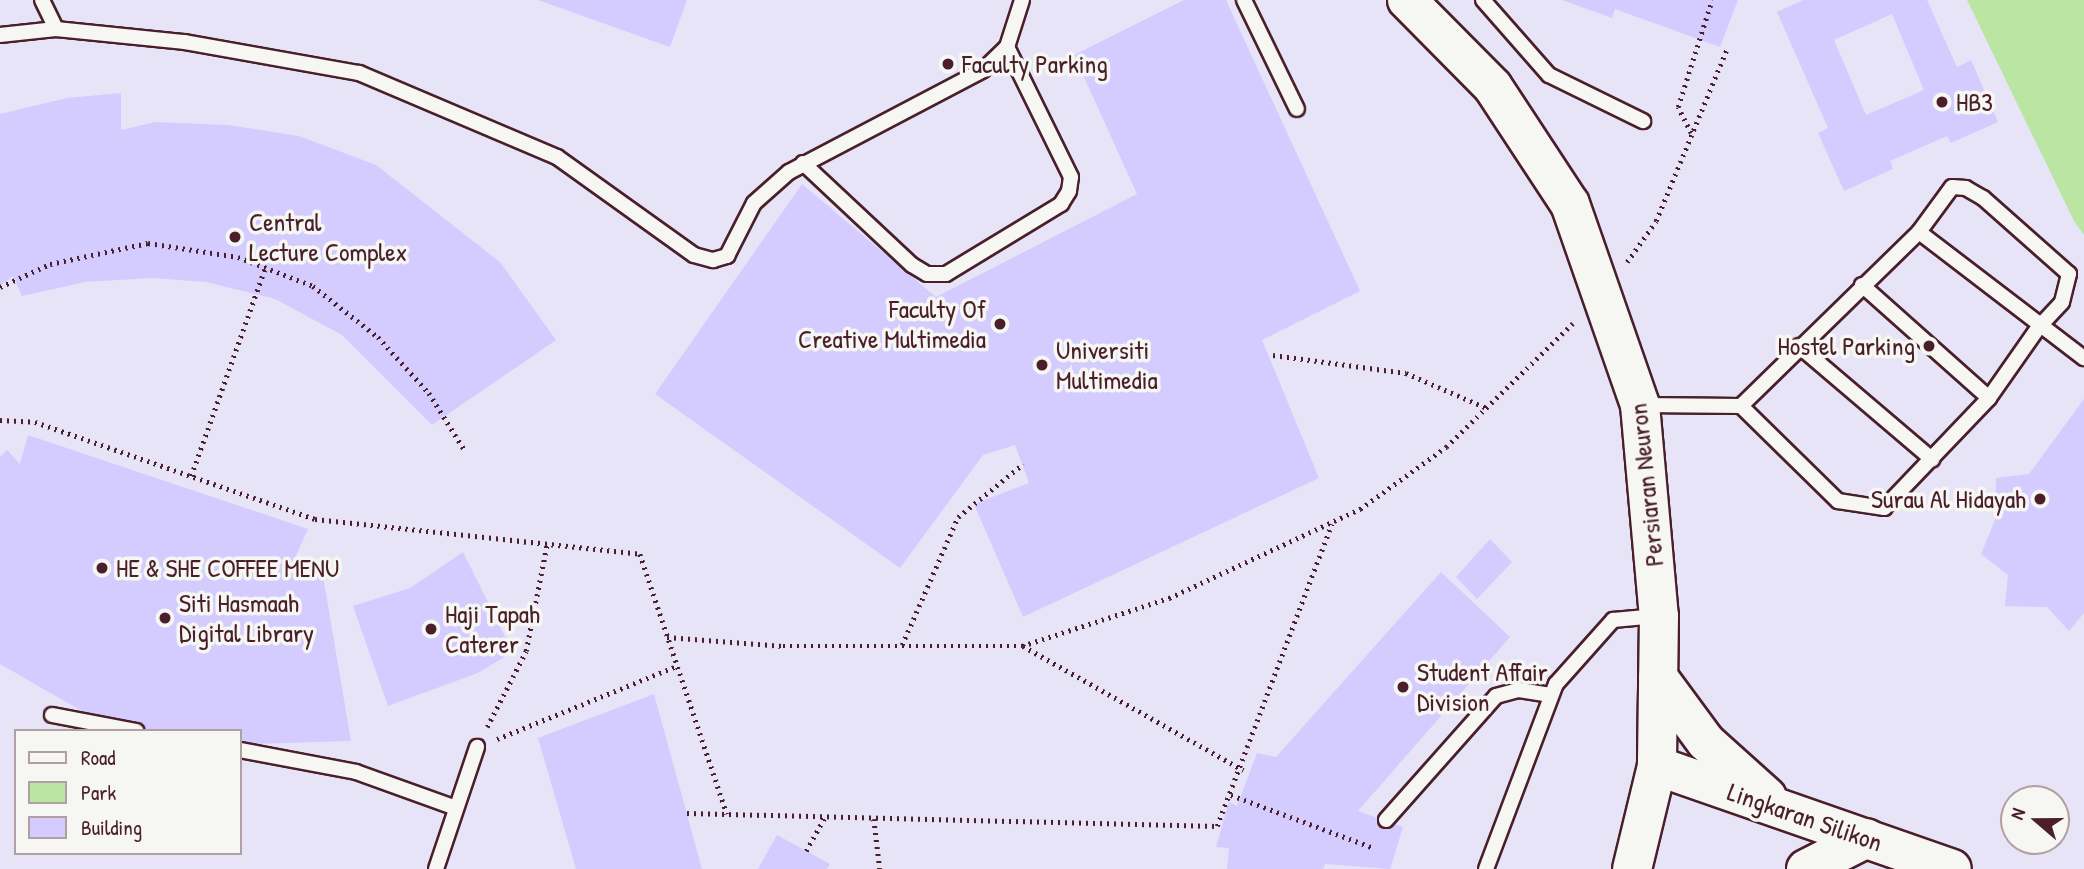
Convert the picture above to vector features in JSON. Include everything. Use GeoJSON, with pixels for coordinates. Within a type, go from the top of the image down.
{"type":"FeatureCollection","features":[{"type":"Feature","properties":{"kind":"street","name":"Persiaran Neuron"},"geometry":{"type":"LineString","coordinates":[[1407,0],[1493,88],[1570,204],[1640,405],[1659,616],[1657,766],[1632,869]]}},
{"type":"Feature","properties":{"kind":"street"},"geometry":{"type":"LineString","coordinates":[[1658,677],[1706,742],[1779,807]]}},
{"type":"Feature","properties":{"kind":"street","name":"Lingkaran Silikon"},"geometry":{"type":"LineString","coordinates":[[1657,766],[1952,869]]}},
{"type":"Feature","properties":{"kind":"street"},"geometry":{"type":"LineString","coordinates":[[1806,869],[1867,838]]}},
{"type":"Feature","properties":{"kind":"lane"},"geometry":{"type":"LineString","coordinates":[[42,0],[56,29]]}},
{"type":"Feature","properties":{"kind":"lane"},"geometry":{"type":"LineString","coordinates":[[0,35],[56,29],[185,42],[359,73],[557,157],[694,255],[713,260],[727,256],[754,203],[803,163],[983,70],[1007,47],[1022,0]]}},
{"type":"Feature","properties":{"kind":"lane"},"geometry":{"type":"LineString","coordinates":[[1244,0],[1297,108]]}},
{"type":"Feature","properties":{"kind":"lane"},"geometry":{"type":"LineString","coordinates":[[1483,0],[1549,75],[1643,121]]}},
{"type":"Feature","properties":{"kind":"lane"},"geometry":{"type":"LineString","coordinates":[[803,163],[912,265],[926,274],[946,274],[1061,204],[1069,191],[1071,177],[1007,47]]}},
{"type":"Feature","properties":{"kind":"lane"},"geometry":{"type":"LineString","coordinates":[[1640,405],[1741,406],[1838,501],[1867,509],[1884,508],[1990,398],[2038,328],[2062,302],[2069,274],[1983,198],[1952,187],[1919,232],[1741,406]]}},
{"type":"Feature","properties":{"kind":"lane"},"geometry":{"type":"LineString","coordinates":[[1919,232],[2038,328],[2084,358]]}},
{"type":"Feature","properties":{"kind":"lane"},"geometry":{"type":"LineString","coordinates":[[1862,285],[1990,398]]}},
{"type":"Feature","properties":{"kind":"lane"},"geometry":{"type":"LineString","coordinates":[[1800,346],[1932,458]]}},
{"type":"Feature","properties":{"kind":"lane"},"geometry":{"type":"LineString","coordinates":[[1486,869],[1550,695],[1613,620],[1659,616]]}},
{"type":"Feature","properties":{"kind":"lane"},"geometry":{"type":"LineString","coordinates":[[1386,820],[1496,696],[1520,690],[1550,695]]}},
{"type":"Feature","properties":{"kind":"lane"},"geometry":{"type":"LineString","coordinates":[[52,716],[125,729]]}},
{"type":"Feature","properties":{"kind":"lane"},"geometry":{"type":"LineString","coordinates":[[436,869],[477,747]]}},
{"type":"Feature","properties":{"kind":"lane"},"geometry":{"type":"LineString","coordinates":[[242,750],[356,772],[456,808]]}},
{"type":"Feature","properties":{"kind":"path"},"geometry":{"type":"LineString","coordinates":[[1692,134],[1678,107],[1712,0]]}},
{"type":"Feature","properties":{"kind":"path"},"geometry":{"type":"LineString","coordinates":[[667,637],[783,646],[1022,646],[1170,598],[1332,523],[1446,447],[1549,351],[1599,293],[1656,221],[1727,49]]}},
{"type":"Feature","properties":{"kind":"path"},"geometry":{"type":"LineString","coordinates":[[0,287],[50,264],[148,243],[238,257],[313,286],[378,337],[429,393],[464,449]]}},
{"type":"Feature","properties":{"kind":"path"},"geometry":{"type":"LineString","coordinates":[[191,476],[265,268]]}},
{"type":"Feature","properties":{"kind":"path"},"geometry":{"type":"LineString","coordinates":[[1273,355],[1406,373],[1487,408]]}},
{"type":"Feature","properties":{"kind":"path"},"geometry":{"type":"LineString","coordinates":[[0,420],[35,422],[315,519],[640,554],[727,814]]}},
{"type":"Feature","properties":{"kind":"path"},"geometry":{"type":"LineString","coordinates":[[902,645],[958,517],[1023,464]]}},
{"type":"Feature","properties":{"kind":"path"},"geometry":{"type":"LineString","coordinates":[[687,813],[1217,826],[1243,770],[1332,523]]}},
{"type":"Feature","properties":{"kind":"path"},"geometry":{"type":"LineString","coordinates":[[477,747],[526,651],[547,544]]}},
{"type":"Feature","properties":{"kind":"path"},"geometry":{"type":"LineString","coordinates":[[1022,646],[1243,770]]}},
{"type":"Feature","properties":{"kind":"path"},"geometry":{"type":"LineString","coordinates":[[477,747],[677,666]]}},
{"type":"Feature","properties":{"kind":"path"},"geometry":{"type":"LineString","coordinates":[[1231,794],[1374,848]]}},
{"type":"Feature","properties":{"kind":"path"},"geometry":{"type":"LineString","coordinates":[[806,851],[825,817]]}},
{"type":"Feature","properties":{"kind":"path"},"geometry":{"type":"LineString","coordinates":[[873,819],[880,869]]}},
{"type":"Feature","properties":{"kind":"shaded area","name":"Universiti Multimedia"},"geometry":{"type":"Polygon","coordinates":[[[0,0],[2084,0],[2084,869],[0,869],[0,0]]]}},
{"type":"Feature","properties":{"kind":"green space"},"geometry":{"type":"Polygon","coordinates":[[[1967,0],[2084,0],[2084,235],[2074,221],[1967,0]]]}},
{"type":"Feature","properties":{"kind":"building"},"geometry":{"type":"Polygon","coordinates":[[[538,0],[687,0],[670,47],[538,0]]]}},
{"type":"Feature","properties":{"kind":"building","name":"Faculty Of Creative Multimedia"},"geometry":{"type":"Polygon","coordinates":[[[1184,0],[1226,0],[1360,291],[1262,340],[1319,478],[1023,617],[974,504],[1029,483],[1015,445],[983,455],[900,568],[655,394],[802,184],[936,297],[1137,194],[1074,55],[1184,0]]]}},
{"type":"Feature","properties":{"kind":"building"},"geometry":{"type":"Polygon","coordinates":[[[1562,0],[1738,0],[1720,47],[1615,9],[1612,18],[1562,0]]]}},
{"type":"Feature","properties":{"kind":"building","name":"HB3"},"geometry":{"type":"Polygon","coordinates":[[[1803,0],[1927,0],[1957,67],[1971,60],[1998,122],[1951,143],[1947,136],[1890,161],[1893,169],[1844,191],[1818,133],[1828,128],[1777,12],[1803,0]],[[1892,14],[1834,40],[1866,115],[1924,90],[1892,14]]]}},
{"type":"Feature","properties":{"kind":"building","name":"Central Lecture Complex"},"geometry":{"type":"Polygon","coordinates":[[[121,93],[121,130],[155,122],[228,125],[299,136],[376,165],[500,262],[556,340],[432,425],[342,335],[275,299],[206,282],[152,278],[85,282],[22,296],[13,276],[0,286],[0,114],[67,98],[121,93]]]}},
{"type":"Feature","properties":{"kind":"building","name":"Surau Al Hidayah"},"geometry":{"type":"Polygon","coordinates":[[[2084,399],[2084,613],[2069,631],[2047,607],[2005,606],[2008,575],[1981,554],[1995,520],[1996,478],[2029,474],[2084,399]]]}},
{"type":"Feature","properties":{"kind":"building","name":"Siti Hasmaah Digital Library"},"geometry":{"type":"Polygon","coordinates":[[[28,435],[308,529],[289,571],[321,564],[351,741],[253,744],[242,743],[242,729],[139,729],[80,710],[0,664],[0,457],[7,450],[20,464],[28,435]]]}},
{"type":"Feature","properties":{"kind":"building"},"geometry":{"type":"Polygon","coordinates":[[[1490,539],[1512,562],[1477,599],[1456,577],[1490,539]]]}},
{"type":"Feature","properties":{"kind":"building","name":"Haji Tapah Caterer"},"geometry":{"type":"Polygon","coordinates":[[[463,552],[513,652],[478,673],[388,706],[353,606],[410,588],[463,552]]]}},
{"type":"Feature","properties":{"kind":"building","name":"Student Affair Division"},"geometry":{"type":"Polygon","coordinates":[[[1441,572],[1510,637],[1358,811],[1403,827],[1390,869],[1325,864],[1323,869],[1227,869],[1229,848],[1216,847],[1229,802],[1237,806],[1257,753],[1276,757],[1441,572]]]}},
{"type":"Feature","properties":{"kind":"building"},"geometry":{"type":"Polygon","coordinates":[[[654,694],[702,869],[576,869],[538,738],[654,694]]]}},
{"type":"Feature","properties":{"kind":"building"},"geometry":{"type":"Polygon","coordinates":[[[777,835],[830,864],[827,869],[758,869],[777,835]]]}},
{"type":"Feature","properties":{"kind":"place","name":"Faculty Parking"},"geometry":{"type":"Point","coordinates":[948,64]}},
{"type":"Feature","properties":{"kind":"place","name":"HB3"},"geometry":{"type":"Point","coordinates":[1942,102]}},
{"type":"Feature","properties":{"kind":"place","name":"Central Lecture Complex"},"geometry":{"type":"Point","coordinates":[235,237]}},
{"type":"Feature","properties":{"kind":"place","name":"Faculty Of Creative Multimedia"},"geometry":{"type":"Point","coordinates":[1000,324]}},
{"type":"Feature","properties":{"kind":"place","name":"Hostel Parking"},"geometry":{"type":"Point","coordinates":[1929,346]}},
{"type":"Feature","properties":{"kind":"place","name":"Universiti Multimedia"},"geometry":{"type":"Point","coordinates":[1042,365]}},
{"type":"Feature","properties":{"kind":"place","name":"Surau Al Hidayah"},"geometry":{"type":"Point","coordinates":[2040,499]}},
{"type":"Feature","properties":{"kind":"place","name":"HE & SHE COFFEE MENU"},"geometry":{"type":"Point","coordinates":[102,568]}},
{"type":"Feature","properties":{"kind":"place","name":"Siti Hasmaah Digital Library"},"geometry":{"type":"Point","coordinates":[165,618]}},
{"type":"Feature","properties":{"kind":"place","name":"Haji Tapah Caterer"},"geometry":{"type":"Point","coordinates":[431,629]}},
{"type":"Feature","properties":{"kind":"place","name":"Student Affair Division"},"geometry":{"type":"Point","coordinates":[1403,687]}}]}
